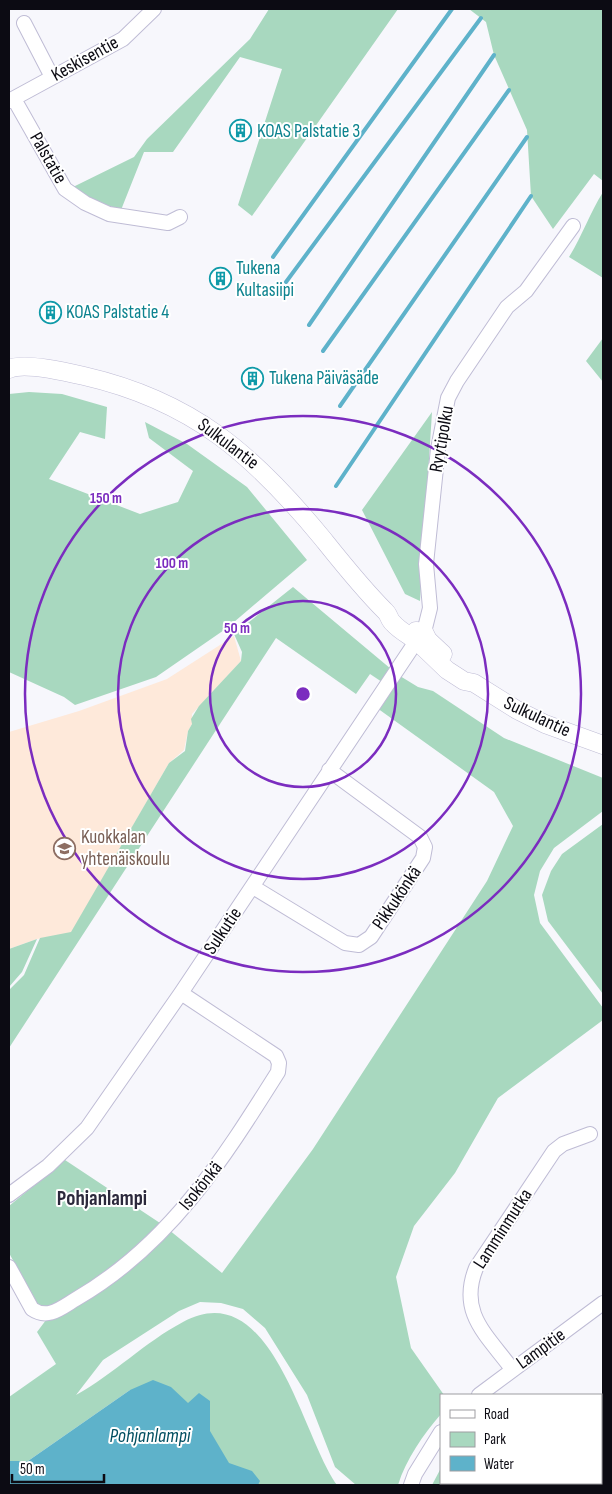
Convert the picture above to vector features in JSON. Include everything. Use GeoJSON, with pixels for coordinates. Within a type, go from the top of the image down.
{"type":"FeatureCollection","features":[{"type":"Feature","properties":{"kind":"main road","name":"Sulkulantie"},"geometry":{"type":"LineString","coordinates":[[10,367],[67,372],[99,379],[148,396],[192,417],[231,444],[263,470],[296,506],[367,594],[387,613],[392,623],[419,639],[469,674],[474,683],[517,710],[545,724],[603,745]]}},
{"type":"Feature","properties":{"kind":"street","name":"Keskisentie"},"geometry":{"type":"LineString","coordinates":[[11,100],[123,39],[145,12]]}},
{"type":"Feature","properties":{"kind":"street"},"geometry":{"type":"LineString","coordinates":[[24,23],[52,77]]}},
{"type":"Feature","properties":{"kind":"street","name":"Palstatie"},"geometry":{"type":"LineString","coordinates":[[11,100],[65,189],[109,214],[168,223],[180,217]]}},
{"type":"Feature","properties":{"kind":"street","name":"Ryytipolku"},"geometry":{"type":"LineString","coordinates":[[419,639],[430,608],[426,564],[438,449],[448,398],[457,381],[507,308],[526,291],[573,226]]}},
{"type":"Feature","properties":{"kind":"street","name":"Sulkutie"},"geometry":{"type":"LineString","coordinates":[[9,1195],[48,1166],[87,1128],[253,887],[329,770],[419,639]]}},
{"type":"Feature","properties":{"kind":"street","name":"Pikkukönkä"},"geometry":{"type":"LineString","coordinates":[[253,887],[345,943],[359,945],[371,937],[423,858],[426,847],[420,837],[329,770]]}},
{"type":"Feature","properties":{"kind":"street","name":"Isokönkä"},"geometry":{"type":"LineString","coordinates":[[9,1267],[32,1309],[38,1313],[49,1315],[96,1287],[152,1242],[197,1194],[229,1149],[278,1072],[280,1063],[276,1056],[181,993]]}},
{"type":"Feature","properties":{"kind":"street","name":"Lamminmutka"},"geometry":{"type":"LineString","coordinates":[[512,1369],[474,1316],[469,1301],[469,1285],[476,1268],[554,1152],[563,1144],[590,1134]]}},
{"type":"Feature","properties":{"kind":"street","name":"Lampitie"},"geometry":{"type":"LineString","coordinates":[[480,1394],[603,1303]]}},
{"type":"Feature","properties":{"kind":"street"},"geometry":{"type":"LineString","coordinates":[[411,1485],[414,1474],[440,1434]]}},
{"type":"Feature","properties":{"kind":"shaded area","name":"Kuokkalan yhtenäiskoulu"},"geometry":{"type":"Polygon","coordinates":[[[234,636],[241,661],[192,714],[192,724],[188,731],[184,750],[169,763],[71,933],[37,939],[9,949],[9,732],[79,711],[167,679],[234,636]]]}},
{"type":"Feature","properties":{"kind":"green space"},"geometry":{"type":"Polygon","coordinates":[[[269,9],[398,9],[252,216],[238,205],[282,69],[240,57],[173,152],[144,152],[121,210],[87,198],[73,187],[134,157],[147,139],[250,39],[269,9]]]}},
{"type":"Feature","properties":{"kind":"green space"},"geometry":{"type":"Polygon","coordinates":[[[469,9],[603,9],[603,181],[594,174],[553,229],[531,196],[527,130],[494,55],[486,22],[469,9]]]}},
{"type":"Feature","properties":{"kind":"green space"},"geometry":{"type":"Polygon","coordinates":[[[603,192],[603,278],[569,257],[603,192]]]}},
{"type":"Feature","properties":{"kind":"green space"},"geometry":{"type":"Polygon","coordinates":[[[603,338],[603,382],[586,361],[603,338]]]}},
{"type":"Feature","properties":{"kind":"green space"},"geometry":{"type":"Polygon","coordinates":[[[29,392],[62,394],[107,407],[105,439],[80,432],[49,479],[140,514],[178,502],[193,471],[149,438],[145,422],[187,444],[247,487],[307,560],[227,628],[156,677],[75,705],[64,697],[9,672],[9,394],[29,392]]]}},
{"type":"Feature","properties":{"kind":"green space"},"geometry":{"type":"Polygon","coordinates":[[[432,412],[420,601],[405,594],[362,510],[432,412]]]}},
{"type":"Feature","properties":{"kind":"green space"},"geometry":{"type":"Polygon","coordinates":[[[293,587],[391,669],[382,682],[370,674],[356,694],[276,638],[9,1048],[9,990],[24,975],[40,938],[71,932],[169,763],[185,751],[188,731],[192,724],[191,719],[199,706],[241,661],[242,652],[234,634],[293,587]]]}},
{"type":"Feature","properties":{"kind":"green space"},"geometry":{"type":"Polygon","coordinates":[[[400,676],[418,687],[433,691],[504,738],[603,778],[603,811],[554,848],[540,871],[534,895],[540,923],[603,1008],[603,1020],[498,1098],[455,1173],[414,1226],[396,1277],[411,1348],[443,1394],[440,1394],[440,1415],[416,1448],[401,1475],[398,1485],[356,1485],[335,1467],[307,1395],[265,1328],[243,1309],[221,1303],[200,1302],[179,1311],[103,1360],[76,1395],[183,1322],[214,1313],[240,1320],[262,1339],[280,1367],[324,1462],[337,1485],[225,1485],[130,1390],[28,1461],[9,1461],[9,1397],[56,1364],[37,1332],[46,1320],[9,1253],[9,1206],[65,1160],[163,1225],[222,1273],[313,1149],[487,881],[513,826],[494,792],[377,708],[400,676]]]}},
{"type":"Feature","properties":{"kind":"green space"},"geometry":{"type":"Polygon","coordinates":[[[603,824],[603,994],[548,921],[542,895],[551,871],[562,854],[603,824]]]}},
{"type":"Feature","properties":{"kind":"green space"},"geometry":{"type":"Polygon","coordinates":[[[37,939],[22,972],[9,987],[9,949],[37,939]]]}},
{"type":"Feature","properties":{"kind":"green space"},"geometry":{"type":"Polygon","coordinates":[[[440,1470],[440,1484],[514,1485],[432,1485],[440,1470]]]}},
{"type":"Feature","properties":{"kind":"water","name":"Pohjanlampi"},"geometry":{"type":"Polygon","coordinates":[[[153,1380],[171,1387],[188,1403],[199,1393],[210,1401],[210,1431],[229,1463],[252,1471],[260,1481],[258,1485],[9,1485],[9,1461],[28,1461],[130,1390],[153,1380]]]}},
{"type":"Feature","properties":{"kind":"waterway"},"geometry":{"type":"LineString","coordinates":[[273,257],[452,9]]}},
{"type":"Feature","properties":{"kind":"waterway"},"geometry":{"type":"LineString","coordinates":[[286,282],[481,18]]}},
{"type":"Feature","properties":{"kind":"waterway"},"geometry":{"type":"LineString","coordinates":[[309,325],[494,55]]}},
{"type":"Feature","properties":{"kind":"waterway"},"geometry":{"type":"LineString","coordinates":[[323,351],[509,90]]}},
{"type":"Feature","properties":{"kind":"waterway"},"geometry":{"type":"LineString","coordinates":[[340,406],[527,137]]}},
{"type":"Feature","properties":{"kind":"waterway"},"geometry":{"type":"LineString","coordinates":[[336,486],[531,196]]}},
{"type":"Feature","properties":{"kind":"place","name":"KOAS Palstatie 3"},"geometry":{"type":"Point","coordinates":[241,131]}},
{"type":"Feature","properties":{"kind":"place","name":"Tukena Kultasiipi"},"geometry":{"type":"Point","coordinates":[220,279]}},
{"type":"Feature","properties":{"kind":"place","name":"KOAS Palstatie 4"},"geometry":{"type":"Point","coordinates":[50,312]}},
{"type":"Feature","properties":{"kind":"place","name":"Tukena Päiväsäde"},"geometry":{"type":"Point","coordinates":[253,378]}},
{"type":"Feature","properties":{"kind":"place","name":"Kuokkalan yhtenäiskoulu"},"geometry":{"type":"Point","coordinates":[65,848]}},
{"type":"Feature","properties":{"kind":"district","name":"Pohjanlampi"},"geometry":{"type":"Point","coordinates":[102,1198]}}]}
